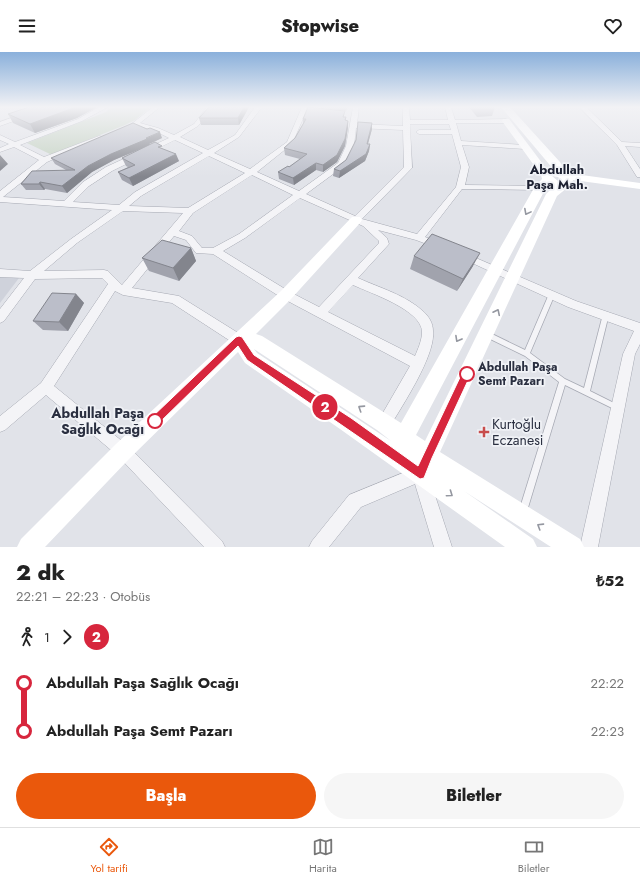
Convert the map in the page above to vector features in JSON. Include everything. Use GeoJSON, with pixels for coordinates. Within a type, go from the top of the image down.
{"type":"FeatureCollection","features":[{"type":"Feature","properties":{"kind":"street"},"geometry":{"type":"LineString","coordinates":[[0,150],[54,130]]}},
{"type":"Feature","properties":{"kind":"street"},"geometry":{"type":"LineString","coordinates":[[158,130],[360,222],[419,238],[497,269],[605,318],[640,330],[628,354],[589,547]]}},
{"type":"Feature","properties":{"kind":"street"},"geometry":{"type":"LineString","coordinates":[[67,203],[86,184],[109,168],[174,138],[187,130]]}},
{"type":"Feature","properties":{"kind":"street"},"geometry":{"type":"LineString","coordinates":[[0,318],[32,275],[74,241],[121,208],[138,194],[237,136],[241,130]]}},
{"type":"Feature","properties":{"kind":"street"},"geometry":{"type":"LineString","coordinates":[[0,425],[46,387],[119,288],[173,232],[190,211],[250,172],[290,143],[297,130]]}},
{"type":"Feature","properties":{"kind":"street"},"geometry":{"type":"LineString","coordinates":[[173,232],[190,238],[199,251],[215,251],[242,236],[341,164],[350,146],[352,130]]}},
{"type":"Feature","properties":{"kind":"street"},"geometry":{"type":"LineString","coordinates":[[29,547],[123,451],[360,222],[408,168],[406,130]]}},
{"type":"Feature","properties":{"kind":"street"},"geometry":{"type":"LineString","coordinates":[[513,130],[525,147],[544,181]]}},
{"type":"Feature","properties":{"kind":"street"},"geometry":{"type":"LineString","coordinates":[[526,130],[556,164],[564,180]]}},
{"type":"Feature","properties":{"kind":"street"},"geometry":{"type":"LineString","coordinates":[[606,130],[620,144],[640,175]]}},
{"type":"Feature","properties":{"kind":"street"},"geometry":{"type":"LineString","coordinates":[[419,132],[456,132],[465,167],[460,187],[419,238]]}},
{"type":"Feature","properties":{"kind":"street"},"geometry":{"type":"LineString","coordinates":[[0,195],[44,160],[106,136]]}},
{"type":"Feature","properties":{"kind":"street"},"geometry":{"type":"LineString","coordinates":[[0,137],[44,160]]}},
{"type":"Feature","properties":{"kind":"street"},"geometry":{"type":"LineString","coordinates":[[459,143],[525,147]]}},
{"type":"Feature","properties":{"kind":"street"},"geometry":{"type":"LineString","coordinates":[[620,144],[640,145]]}},
{"type":"Feature","properties":{"kind":"street"},"geometry":{"type":"LineString","coordinates":[[394,455],[544,181],[552,173],[564,180],[640,194]]}},
{"type":"Feature","properties":{"kind":"street"},"geometry":{"type":"LineString","coordinates":[[564,180],[640,186]]}},
{"type":"Feature","properties":{"kind":"street"},"geometry":{"type":"LineString","coordinates":[[443,547],[420,474],[552,194],[564,180]]}},
{"type":"Feature","properties":{"kind":"street"},"geometry":{"type":"LineString","coordinates":[[460,187],[544,181]]}},
{"type":"Feature","properties":{"kind":"street"},"geometry":{"type":"LineString","coordinates":[[0,199],[121,208],[190,211]]}},
{"type":"Feature","properties":{"kind":"street"},"geometry":{"type":"LineString","coordinates":[[321,312],[384,244],[384,240],[360,222]]}},
{"type":"Feature","properties":{"kind":"street"},"geometry":{"type":"LineString","coordinates":[[215,251],[286,295],[418,364]]}},
{"type":"Feature","properties":{"kind":"street"},"geometry":{"type":"LineString","coordinates":[[0,273],[32,275],[104,274],[119,288],[175,299],[239,340],[251,358],[347,422],[525,547]]}},
{"type":"Feature","properties":{"kind":"street"},"geometry":{"type":"LineString","coordinates":[[352,280],[406,306],[417,314],[426,324],[428,332],[426,346],[418,364],[384,423]]}},
{"type":"Feature","properties":{"kind":"street"},"geometry":{"type":"LineString","coordinates":[[239,340],[256,341],[384,423],[428,456],[572,547]]}},
{"type":"Feature","properties":{"kind":"street"},"geometry":{"type":"LineString","coordinates":[[46,387],[123,451],[213,546]]}},
{"type":"Feature","properties":{"kind":"street"},"geometry":{"type":"LineString","coordinates":[[318,547],[355,501],[420,474]]}},
{"type":"Feature","properties":{"kind":"lane"},"geometry":{"type":"LineString","coordinates":[[527,354],[552,294]]}},
{"type":"Feature","properties":{"kind":"lane"},"geometry":{"type":"LineString","coordinates":[[586,392],[605,318]]}},
{"type":"Feature","properties":{"kind":"lane"},"geometry":{"type":"LineString","coordinates":[[486,334],[527,354],[563,381],[618,408]]}},
{"type":"Feature","properties":{"kind":"lane"},"geometry":{"type":"LineString","coordinates":[[522,515],[563,381]]}},
{"type":"Feature","properties":{"kind":"shaded area"},"geometry":{"type":"Polygon","coordinates":[[[0,277],[19,278],[0,303],[0,277]]]}},
{"type":"Feature","properties":{"kind":"green space"},"geometry":{"type":"Polygon","coordinates":[[[60,130],[112,130],[53,154],[27,143],[60,130]]]}},
{"type":"Feature","properties":{"kind":"building"},"geometry":{"type":"Polygon","coordinates":[[[116,130],[155,130],[160,132],[88,166],[62,186],[40,182],[39,184],[21,184],[32,171],[75,170],[51,158],[116,130]]]}},
{"type":"Feature","properties":{"kind":"building"},"geometry":{"type":"Polygon","coordinates":[[[300,130],[346,130],[345,139],[337,155],[323,165],[316,163],[293,178],[278,172],[288,166],[289,167],[307,154],[284,148],[295,138],[300,130]]]}},
{"type":"Feature","properties":{"kind":"building"},"geometry":{"type":"Polygon","coordinates":[[[357,130],[370,130],[367,144],[370,144],[366,154],[340,171],[334,169],[346,160],[356,140],[357,130]]]}},
{"type":"Feature","properties":{"kind":"building"},"geometry":{"type":"Polygon","coordinates":[[[155,142],[162,146],[158,147],[176,154],[129,178],[118,172],[135,165],[122,158],[155,142]]]}},
{"type":"Feature","properties":{"kind":"building"},"geometry":{"type":"Polygon","coordinates":[[[432,234],[480,253],[463,279],[414,256],[432,234]]]}},
{"type":"Feature","properties":{"kind":"building"},"geometry":{"type":"Polygon","coordinates":[[[162,240],[191,248],[173,268],[142,258],[162,240]]]}},
{"type":"Feature","properties":{"kind":"building"},"geometry":{"type":"Polygon","coordinates":[[[52,293],[76,294],[59,322],[33,321],[52,293]]]}},
{"type":"Feature","properties":{"kind":"bus line","name":"2"},"geometry":{"type":"LineString","coordinates":[[155,421],[239,340],[251,358],[347,422],[420,474],[467,374]]}},
{"type":"Feature","properties":{"kind":"place","name":"Abdullah Paşa Semt Pazarı"},"geometry":{"type":"Point","coordinates":[467,374]}},
{"type":"Feature","properties":{"kind":"place","name":"Abdullah Paşa Sağlık Ocağı"},"geometry":{"type":"Point","coordinates":[155,421]}},
{"type":"Feature","properties":{"kind":"place","name":"Kurtoğlu Eczanesi"},"geometry":{"type":"Point","coordinates":[484,432]}},
{"type":"Feature","properties":{"kind":"district","name":"Abdullah Paşa Mah."},"geometry":{"type":"Point","coordinates":[557,176]}}]}
